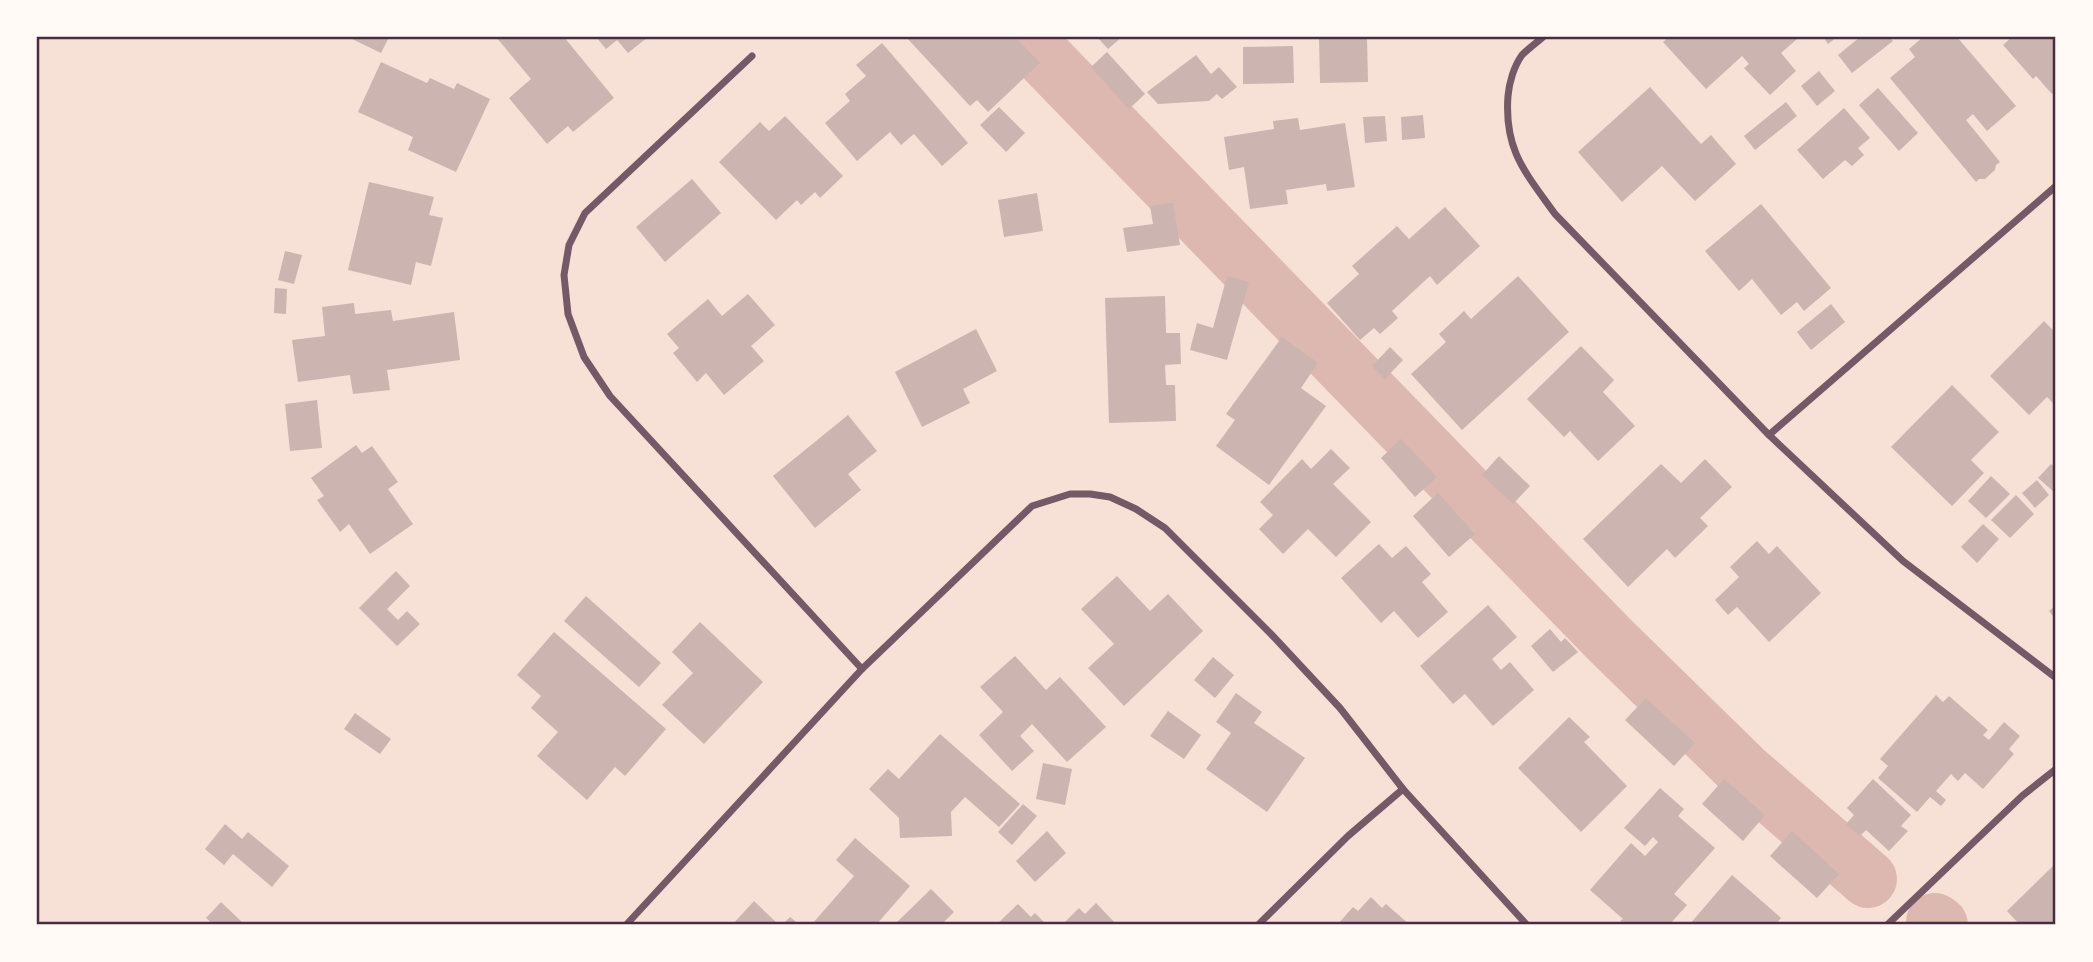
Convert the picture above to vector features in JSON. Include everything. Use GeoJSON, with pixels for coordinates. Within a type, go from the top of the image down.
{"type":"FeatureCollection","features":[{"type":"Feature","properties":{"kind":"street"},"geometry":{"type":"LineString","coordinates":[[1542,37],[1521,57],[1509,84],[1507,117],[1510,143],[1527,176],[1555,214],[1769,435],[1902,561],[2056,678]]}},
{"type":"Feature","properties":{"kind":"street"},"geometry":{"type":"LineString","coordinates":[[752,56],[585,213],[569,245],[564,275],[568,314],[584,357],[610,396],[862,668]]}},
{"type":"Feature","properties":{"kind":"street"},"geometry":{"type":"LineString","coordinates":[[1769,435],[2056,186]]}},
{"type":"Feature","properties":{"kind":"street"},"geometry":{"type":"LineString","coordinates":[[626,925],[862,668],[1032,506],[1070,494],[1110,497],[1136,509],[1165,528],[1271,634],[1340,708],[1403,789],[1527,925]]}},
{"type":"Feature","properties":{"kind":"street"},"geometry":{"type":"LineString","coordinates":[[1887,925],[2022,796],[2056,769]]}},
{"type":"Feature","properties":{"kind":"street"},"geometry":{"type":"LineString","coordinates":[[1258,925],[1348,836],[1403,789]]}},
{"type":"Feature","properties":{"kind":"building"},"geometry":{"type":"Polygon","coordinates":[[[348,37],[389,37],[381,53],[348,37]]]}},
{"type":"Feature","properties":{"kind":"building"},"geometry":{"type":"Polygon","coordinates":[[[496,37],[564,37],[614,98],[573,132],[568,126],[547,144],[509,98],[531,79],[496,37]]]}},
{"type":"Feature","properties":{"kind":"building"},"geometry":{"type":"Polygon","coordinates":[[[596,37],[648,37],[628,53],[617,40],[606,49],[596,37]]]}},
{"type":"Feature","properties":{"kind":"building"},"geometry":{"type":"Polygon","coordinates":[[[906,37],[1015,37],[1040,63],[988,112],[977,100],[970,106],[906,37]]]}},
{"type":"Feature","properties":{"kind":"building"},"geometry":{"type":"Polygon","coordinates":[[[1097,37],[1122,37],[1108,49],[1097,37]]]}},
{"type":"Feature","properties":{"kind":"building"},"geometry":{"type":"Polygon","coordinates":[[[1319,37],[1367,37],[1368,82],[1320,83],[1319,37]]]}},
{"type":"Feature","properties":{"kind":"building"},"geometry":{"type":"Polygon","coordinates":[[[1669,37],[1796,37],[1781,53],[1796,71],[1770,95],[1744,68],[1749,64],[1742,56],[1706,89],[1663,42],[1669,37]]]}},
{"type":"Feature","properties":{"kind":"building"},"geometry":{"type":"Polygon","coordinates":[[[1823,37],[1837,37],[1828,44],[1823,37]]]}},
{"type":"Feature","properties":{"kind":"building"},"geometry":{"type":"Polygon","coordinates":[[[1860,37],[1889,37],[1893,41],[1852,73],[1838,55],[1860,37]]]}},
{"type":"Feature","properties":{"kind":"building"},"geometry":{"type":"Polygon","coordinates":[[[1923,37],[1957,37],[2016,106],[1987,131],[1973,114],[1966,120],[2000,162],[1985,179],[1976,182],[1890,78],[1915,57],[1909,49],[1923,37]]]}},
{"type":"Feature","properties":{"kind":"building"},"geometry":{"type":"Polygon","coordinates":[[[2012,37],[2056,37],[2056,90],[2052,94],[2036,76],[2033,79],[2003,45],[2012,37]]]}},
{"type":"Feature","properties":{"kind":"building"},"geometry":{"type":"Polygon","coordinates":[[[882,43],[968,143],[942,166],[914,134],[901,145],[890,132],[857,161],[825,123],[850,101],[845,94],[866,76],[856,65],[882,43]]]}},
{"type":"Feature","properties":{"kind":"building"},"geometry":{"type":"Polygon","coordinates":[[[1293,46],[1294,83],[1243,84],[1243,47],[1293,46]]]}},
{"type":"Feature","properties":{"kind":"building"},"geometry":{"type":"Polygon","coordinates":[[[1107,52],[1145,94],[1129,109],[1091,67],[1107,52]]]}},
{"type":"Feature","properties":{"kind":"building"},"geometry":{"type":"Polygon","coordinates":[[[1196,55],[1211,74],[1219,67],[1237,87],[1222,99],[1217,94],[1209,101],[1158,104],[1147,92],[1196,55]]]}},
{"type":"Feature","properties":{"kind":"building"},"geometry":{"type":"Polygon","coordinates":[[[381,62],[427,83],[430,78],[454,89],[457,83],[490,99],[456,172],[408,150],[413,137],[358,112],[381,62]]]}},
{"type":"Feature","properties":{"kind":"building"},"geometry":{"type":"Polygon","coordinates":[[[1819,71],[1835,91],[1817,106],[1801,86],[1819,71]]]}},
{"type":"Feature","properties":{"kind":"building"},"geometry":{"type":"Polygon","coordinates":[[[1650,87],[1701,144],[1711,135],[1736,164],[1695,201],[1662,166],[1622,202],[1578,152],[1650,87]]]}},
{"type":"Feature","properties":{"kind":"building"},"geometry":{"type":"Polygon","coordinates":[[[1878,88],[1918,133],[1899,151],[1859,105],[1878,88]]]}},
{"type":"Feature","properties":{"kind":"building"},"geometry":{"type":"Polygon","coordinates":[[[1786,102],[1797,116],[1755,150],[1744,136],[1786,102]]]}},
{"type":"Feature","properties":{"kind":"building"},"geometry":{"type":"Polygon","coordinates":[[[999,107],[1025,133],[1006,152],[980,125],[999,107]]]}},
{"type":"Feature","properties":{"kind":"building"},"geometry":{"type":"Polygon","coordinates":[[[1844,108],[1870,138],[1858,148],[1864,155],[1852,166],[1845,160],[1823,179],[1797,150],[1844,108]]]}},
{"type":"Feature","properties":{"kind":"building"},"geometry":{"type":"Polygon","coordinates":[[[1423,115],[1425,138],[1402,140],[1401,117],[1423,115]]]}},
{"type":"Feature","properties":{"kind":"building"},"geometry":{"type":"Polygon","coordinates":[[[785,116],[843,176],[820,198],[815,192],[801,205],[797,200],[776,220],[719,162],[760,122],[769,131],[785,116]]]}},
{"type":"Feature","properties":{"kind":"building"},"geometry":{"type":"Polygon","coordinates":[[[1385,116],[1387,141],[1365,143],[1363,117],[1385,116]]]}},
{"type":"Feature","properties":{"kind":"building"},"geometry":{"type":"Polygon","coordinates":[[[1298,118],[1300,130],[1345,123],[1355,187],[1327,191],[1326,184],[1286,190],[1288,204],[1250,209],[1244,167],[1229,170],[1224,137],[1274,129],[1273,121],[1298,118]]]}},
{"type":"Feature","properties":{"kind":"building"},"geometry":{"type":"Polygon","coordinates":[[[692,179],[721,213],[665,262],[636,227],[692,179]]]}},
{"type":"Feature","properties":{"kind":"building"},"geometry":{"type":"Polygon","coordinates":[[[369,182],[434,197],[429,215],[443,218],[431,266],[416,262],[411,285],[348,270],[369,182]]]}},
{"type":"Feature","properties":{"kind":"building"},"geometry":{"type":"Polygon","coordinates":[[[1037,193],[1043,231],[1004,237],[998,200],[1037,193]]]}},
{"type":"Feature","properties":{"kind":"building"},"geometry":{"type":"Polygon","coordinates":[[[1173,203],[1180,245],[1127,252],[1123,228],[1153,224],[1150,206],[1173,203]]]}},
{"type":"Feature","properties":{"kind":"building"},"geometry":{"type":"Polygon","coordinates":[[[1761,204],[1831,288],[1804,311],[1797,302],[1781,315],[1752,279],[1739,291],[1705,251],[1761,204]]]}},
{"type":"Feature","properties":{"kind":"building"},"geometry":{"type":"Polygon","coordinates":[[[1445,207],[1480,246],[1437,285],[1430,276],[1392,311],[1398,318],[1380,334],[1374,328],[1360,340],[1327,303],[1359,274],[1352,266],[1397,226],[1409,239],[1445,207]]]}},
{"type":"Feature","properties":{"kind":"building"},"geometry":{"type":"Polygon","coordinates":[[[285,251],[302,255],[294,284],[278,280],[285,251]]]}},
{"type":"Feature","properties":{"kind":"building"},"geometry":{"type":"Polygon","coordinates":[[[1227,276],[1249,282],[1227,360],[1190,350],[1197,323],[1213,328],[1227,276]]]}},
{"type":"Feature","properties":{"kind":"building"},"geometry":{"type":"Polygon","coordinates":[[[1518,276],[1569,332],[1462,430],[1411,374],[1446,342],[1439,334],[1464,311],[1471,319],[1518,276]]]}},
{"type":"Feature","properties":{"kind":"building"},"geometry":{"type":"Polygon","coordinates":[[[275,288],[287,289],[286,314],[274,313],[275,288]]]}},
{"type":"Feature","properties":{"kind":"building"},"geometry":{"type":"Polygon","coordinates":[[[748,294],[775,325],[751,346],[764,361],[724,395],[706,373],[697,382],[673,353],[679,348],[667,334],[708,299],[722,316],[748,294]]]}},
{"type":"Feature","properties":{"kind":"building"},"geometry":{"type":"Polygon","coordinates":[[[1165,296],[1166,333],[1180,333],[1181,364],[1165,365],[1166,385],[1175,385],[1176,421],[1109,423],[1105,298],[1165,296]]]}},
{"type":"Feature","properties":{"kind":"building"},"geometry":{"type":"Polygon","coordinates":[[[354,303],[355,314],[391,310],[393,321],[454,312],[460,360],[387,370],[390,390],[353,394],[350,375],[298,382],[292,340],[325,336],[322,307],[354,303]]]}},
{"type":"Feature","properties":{"kind":"building"},"geometry":{"type":"Polygon","coordinates":[[[1831,304],[1845,322],[1811,350],[1797,332],[1831,304]]]}},
{"type":"Feature","properties":{"kind":"building"},"geometry":{"type":"Polygon","coordinates":[[[2044,321],[2056,333],[2056,406],[2047,397],[2029,415],[1990,376],[2044,321]]]}},
{"type":"Feature","properties":{"kind":"building"},"geometry":{"type":"Polygon","coordinates":[[[976,329],[997,371],[963,389],[970,403],[922,427],[895,372],[976,329]]]}},
{"type":"Feature","properties":{"kind":"building"},"geometry":{"type":"Polygon","coordinates":[[[1282,337],[1318,363],[1301,388],[1326,406],[1269,485],[1216,446],[1235,420],[1226,414],[1282,337]]]}},
{"type":"Feature","properties":{"kind":"building"},"geometry":{"type":"Polygon","coordinates":[[[1581,346],[1614,380],[1603,392],[1635,426],[1598,461],[1570,431],[1564,437],[1527,399],[1581,346]]]}},
{"type":"Feature","properties":{"kind":"building"},"geometry":{"type":"Polygon","coordinates":[[[1390,347],[1403,360],[1385,379],[1372,366],[1390,347]]]}},
{"type":"Feature","properties":{"kind":"building"},"geometry":{"type":"Polygon","coordinates":[[[1952,385],[1999,432],[1971,460],[1984,473],[1952,506],[1891,447],[1952,385]]]}},
{"type":"Feature","properties":{"kind":"building"},"geometry":{"type":"Polygon","coordinates":[[[317,400],[322,448],[290,451],[285,404],[317,400]]]}},
{"type":"Feature","properties":{"kind":"building"},"geometry":{"type":"Polygon","coordinates":[[[848,415],[877,451],[848,474],[861,490],[815,528],[773,476],[848,415]]]}},
{"type":"Feature","properties":{"kind":"building"},"geometry":{"type":"Polygon","coordinates":[[[1401,439],[1437,477],[1415,497],[1381,458],[1401,439]]]}},
{"type":"Feature","properties":{"kind":"building"},"geometry":{"type":"Polygon","coordinates":[[[356,445],[362,453],[372,446],[398,482],[388,489],[413,524],[370,554],[349,524],[340,532],[317,500],[324,496],[311,478],[356,445]]]}},
{"type":"Feature","properties":{"kind":"building"},"geometry":{"type":"Polygon","coordinates":[[[1331,449],[1350,468],[1333,484],[1371,522],[1336,557],[1308,529],[1283,554],[1259,529],[1273,515],[1260,502],[1302,459],[1311,469],[1331,449]]]}},
{"type":"Feature","properties":{"kind":"building"},"geometry":{"type":"Polygon","coordinates":[[[1499,456],[1530,486],[1513,504],[1482,475],[1499,456]]]}},
{"type":"Feature","properties":{"kind":"building"},"geometry":{"type":"Polygon","coordinates":[[[1705,459],[1732,487],[1700,518],[1708,526],[1675,558],[1667,549],[1628,587],[1583,539],[1661,464],[1681,483],[1705,459]]]}},
{"type":"Feature","properties":{"kind":"building"},"geometry":{"type":"Polygon","coordinates":[[[2051,464],[2056,468],[2054,492],[2038,478],[2051,464]]]}},
{"type":"Feature","properties":{"kind":"building"},"geometry":{"type":"Polygon","coordinates":[[[1991,476],[2010,494],[1986,518],[1968,501],[1991,476]]]}},
{"type":"Feature","properties":{"kind":"building"},"geometry":{"type":"Polygon","coordinates":[[[2037,480],[2049,495],[2035,508],[2022,493],[2037,480]]]}},
{"type":"Feature","properties":{"kind":"building"},"geometry":{"type":"Polygon","coordinates":[[[1438,493],[1475,534],[1449,557],[1413,516],[1438,493]]]}},
{"type":"Feature","properties":{"kind":"building"},"geometry":{"type":"Polygon","coordinates":[[[2016,495],[2034,514],[2010,538],[1991,520],[2016,495]]]}},
{"type":"Feature","properties":{"kind":"building"},"geometry":{"type":"Polygon","coordinates":[[[1983,524],[1999,539],[1977,563],[1961,547],[1983,524]]]}},
{"type":"Feature","properties":{"kind":"building"},"geometry":{"type":"Polygon","coordinates":[[[1757,541],[1769,554],[1777,546],[1821,593],[1769,642],[1737,607],[1728,615],[1715,600],[1739,577],[1730,567],[1757,541]]]}},
{"type":"Feature","properties":{"kind":"building"},"geometry":{"type":"Polygon","coordinates":[[[1379,544],[1392,558],[1406,546],[1431,574],[1422,582],[1448,612],[1418,638],[1394,611],[1381,623],[1341,578],[1379,544]]]}},
{"type":"Feature","properties":{"kind":"building"},"geometry":{"type":"Polygon","coordinates":[[[396,571],[410,586],[387,609],[398,620],[407,611],[420,624],[397,646],[359,608],[396,571]]]}},
{"type":"Feature","properties":{"kind":"building"},"geometry":{"type":"Polygon","coordinates":[[[1117,576],[1150,611],[1168,594],[1203,631],[1124,706],[1088,668],[1114,644],[1081,609],[1117,576]]]}},
{"type":"Feature","properties":{"kind":"building"},"geometry":{"type":"Polygon","coordinates":[[[586,596],[661,663],[639,687],[564,621],[586,596]]]}},
{"type":"Feature","properties":{"kind":"building"},"geometry":{"type":"Polygon","coordinates":[[[1488,605],[1517,637],[1492,659],[1501,670],[1510,662],[1534,690],[1493,726],[1465,694],[1453,704],[1420,666],[1488,605]]]}},
{"type":"Feature","properties":{"kind":"building"},"geometry":{"type":"Polygon","coordinates":[[[2056,605],[2056,620],[2049,611],[2056,605]]]}},
{"type":"Feature","properties":{"kind":"building"},"geometry":{"type":"Polygon","coordinates":[[[700,622],[763,682],[704,744],[662,705],[693,673],[672,652],[700,622]]]}},
{"type":"Feature","properties":{"kind":"building"},"geometry":{"type":"Polygon","coordinates":[[[1550,629],[1561,642],[1565,638],[1578,652],[1553,672],[1531,646],[1550,629]]]}},
{"type":"Feature","properties":{"kind":"building"},"geometry":{"type":"Polygon","coordinates":[[[554,632],[666,729],[625,776],[615,767],[587,800],[537,756],[558,732],[531,708],[541,696],[517,675],[554,632]]]}},
{"type":"Feature","properties":{"kind":"building"},"geometry":{"type":"Polygon","coordinates":[[[1015,656],[1046,690],[1060,677],[1106,727],[1067,762],[1032,724],[1020,736],[1034,751],[1012,771],[979,735],[1003,712],[980,687],[1015,656]]]}},
{"type":"Feature","properties":{"kind":"building"},"geometry":{"type":"Polygon","coordinates":[[[1213,657],[1234,675],[1215,698],[1194,680],[1213,657]]]}},
{"type":"Feature","properties":{"kind":"building"},"geometry":{"type":"Polygon","coordinates":[[[1236,693],[1262,712],[1254,723],[1305,758],[1267,812],[1206,769],[1231,733],[1216,722],[1236,693]]]}},
{"type":"Feature","properties":{"kind":"building"},"geometry":{"type":"Polygon","coordinates":[[[1936,695],[1943,702],[1949,696],[1988,730],[1983,735],[1989,740],[2004,722],[2020,736],[2009,749],[2014,754],[1983,789],[1965,773],[1958,781],[1951,774],[1936,791],[1946,800],[1941,806],[1930,797],[1917,812],[1878,778],[1888,766],[1880,759],[1936,695]]]}},
{"type":"Feature","properties":{"kind":"building"},"geometry":{"type":"Polygon","coordinates":[[[1646,698],[1695,743],[1674,766],[1625,720],[1646,698]]]}},
{"type":"Feature","properties":{"kind":"building"},"geometry":{"type":"Polygon","coordinates":[[[1168,711],[1201,735],[1184,759],[1150,736],[1168,711]]]}},
{"type":"Feature","properties":{"kind":"building"},"geometry":{"type":"Polygon","coordinates":[[[355,713],[391,739],[380,754],[344,729],[355,713]]]}},
{"type":"Feature","properties":{"kind":"building"},"geometry":{"type":"Polygon","coordinates":[[[1569,717],[1590,737],[1584,742],[1627,786],[1581,832],[1518,768],[1569,717]]]}},
{"type":"Feature","properties":{"kind":"building"},"geometry":{"type":"Polygon","coordinates":[[[940,734],[1020,804],[999,827],[965,797],[951,812],[952,836],[900,838],[899,818],[869,789],[888,769],[899,779],[940,734]]]}},
{"type":"Feature","properties":{"kind":"building"},"geometry":{"type":"Polygon","coordinates":[[[1043,763],[1072,769],[1065,805],[1036,799],[1043,763]]]}},
{"type":"Feature","properties":{"kind":"building"},"geometry":{"type":"Polygon","coordinates":[[[1724,779],[1765,815],[1743,841],[1702,804],[1724,779]]]}},
{"type":"Feature","properties":{"kind":"building"},"geometry":{"type":"Polygon","coordinates":[[[1873,779],[1911,815],[1901,826],[1908,831],[1889,851],[1866,830],[1860,836],[1846,824],[1854,815],[1847,808],[1873,779]]]}},
{"type":"Feature","properties":{"kind":"building"},"geometry":{"type":"Polygon","coordinates":[[[1660,788],[1684,809],[1678,816],[1715,848],[1674,894],[1687,905],[1669,925],[1625,925],[1620,921],[1623,919],[1590,890],[1631,843],[1645,856],[1658,842],[1653,837],[1645,846],[1624,828],[1660,788]]]}},
{"type":"Feature","properties":{"kind":"building"},"geometry":{"type":"Polygon","coordinates":[[[1023,804],[1037,816],[1012,845],[998,832],[1023,804]]]}},
{"type":"Feature","properties":{"kind":"building"},"geometry":{"type":"Polygon","coordinates":[[[225,824],[242,839],[248,832],[289,866],[272,887],[233,854],[224,865],[205,849],[225,824]]]}},
{"type":"Feature","properties":{"kind":"building"},"geometry":{"type":"Polygon","coordinates":[[[1047,831],[1066,853],[1035,882],[1016,861],[1047,831]]]}},
{"type":"Feature","properties":{"kind":"building"},"geometry":{"type":"Polygon","coordinates":[[[1792,831],[1839,874],[1817,898],[1770,856],[1792,831]]]}},
{"type":"Feature","properties":{"kind":"building"},"geometry":{"type":"Polygon","coordinates":[[[855,838],[910,886],[876,925],[814,925],[812,924],[854,876],[836,860],[855,838]]]}},
{"type":"Feature","properties":{"kind":"building"},"geometry":{"type":"Polygon","coordinates":[[[2056,863],[2056,925],[2020,925],[2007,911],[2056,863]]]}},
{"type":"Feature","properties":{"kind":"building"},"geometry":{"type":"Polygon","coordinates":[[[1732,875],[1781,918],[1775,925],[1689,925],[1732,875]]]}},
{"type":"Feature","properties":{"kind":"building"},"geometry":{"type":"Polygon","coordinates":[[[931,889],[954,912],[941,925],[894,925],[931,889]]]}},
{"type":"Feature","properties":{"kind":"building"},"geometry":{"type":"Polygon","coordinates":[[[1371,897],[1382,908],[1386,904],[1410,925],[1337,925],[1353,907],[1358,911],[1371,897]]]}},
{"type":"Feature","properties":{"kind":"building"},"geometry":{"type":"Polygon","coordinates":[[[754,901],[779,925],[732,925],[754,901]]]}},
{"type":"Feature","properties":{"kind":"building"},"geometry":{"type":"Polygon","coordinates":[[[221,902],[245,925],[214,925],[206,918],[221,902]]]}},
{"type":"Feature","properties":{"kind":"building"},"geometry":{"type":"Polygon","coordinates":[[[1096,903],[1117,925],[1062,925],[1079,908],[1085,914],[1096,903]]]}},
{"type":"Feature","properties":{"kind":"building"},"geometry":{"type":"Polygon","coordinates":[[[1018,904],[1031,917],[1035,913],[1047,925],[996,925],[1018,904]]]}},
{"type":"Feature","properties":{"kind":"building"},"geometry":{"type":"Polygon","coordinates":[[[790,917],[800,925],[782,925],[790,917]]]}},
{"type":"Feature","properties":{"kind":"waterway"},"geometry":{"type":"LineString","coordinates":[[1024,37],[1609,639],[1743,770],[1868,879]]}},
{"type":"Feature","properties":{"kind":"waterway"},"geometry":{"type":"LineString","coordinates":[[1935,922],[1939,925]]}}]}
